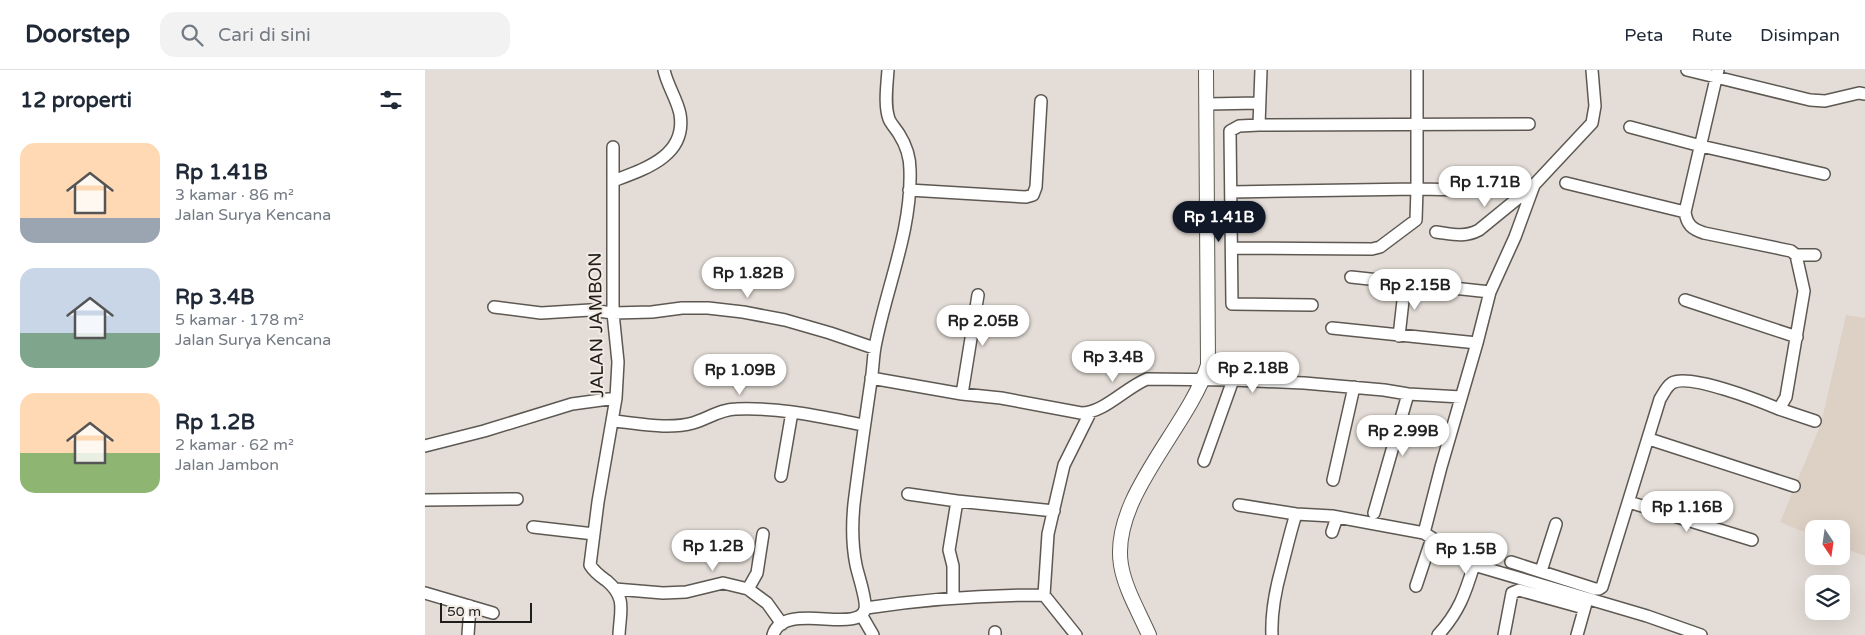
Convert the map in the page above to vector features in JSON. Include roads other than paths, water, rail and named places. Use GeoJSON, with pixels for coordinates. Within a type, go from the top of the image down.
{"type":"FeatureCollection","features":[{"type":"Feature","properties":{"kind":"street"},"geometry":{"type":"LineString","coordinates":[[613,182],[664,158],[677,143],[680,114],[664,70]]}},
{"type":"Feature","properties":{"kind":"street"},"geometry":{"type":"LineString","coordinates":[[873,635],[864,612],[856,564],[852,523],[874,348],[906,227],[909,190],[909,158],[904,142],[889,120],[887,113],[888,70]]}},
{"type":"Feature","properties":{"kind":"street"},"geometry":{"type":"LineString","coordinates":[[1149,635],[1126,584],[1120,550],[1125,517],[1136,494],[1193,401],[1208,366],[1206,70]]}},
{"type":"Feature","properties":{"kind":"street"},"geometry":{"type":"LineString","coordinates":[[1259,124],[1261,70]]}},
{"type":"Feature","properties":{"kind":"street"},"geometry":{"type":"LineString","coordinates":[[1232,248],[1372,249],[1379,247],[1416,220],[1417,70]]}},
{"type":"Feature","properties":{"kind":"street"},"geometry":{"type":"LineString","coordinates":[[1436,232],[1462,236],[1471,235],[1534,185],[1592,123],[1595,106],[1592,70]]}},
{"type":"Feature","properties":{"kind":"street"},"geometry":{"type":"LineString","coordinates":[[1687,70],[1717,74],[1810,100],[1825,101],[1853,94],[1865,94]]}},
{"type":"Feature","properties":{"kind":"street"},"geometry":{"type":"LineString","coordinates":[[1717,74],[1685,212],[1687,222],[1693,229],[1704,233],[1791,251],[1796,255],[1815,255]]}},
{"type":"Feature","properties":{"kind":"street"},"geometry":{"type":"LineString","coordinates":[[909,190],[1025,198],[1033,195],[1036,187],[1041,101]]}},
{"type":"Feature","properties":{"kind":"street"},"geometry":{"type":"LineString","coordinates":[[1207,104],[1259,103]]}},
{"type":"Feature","properties":{"kind":"street"},"geometry":{"type":"LineString","coordinates":[[1312,305],[1231,304],[1230,131],[1239,126],[1259,124],[1529,124]]}},
{"type":"Feature","properties":{"kind":"street"},"geometry":{"type":"LineString","coordinates":[[1630,127],[1701,146],[1824,174]]}},
{"type":"Feature","properties":{"kind":"street","name":"JALAN JAMBON"},"geometry":{"type":"LineString","coordinates":[[613,147],[613,313],[618,362],[617,398],[590,565],[595,573],[615,589]]}},
{"type":"Feature","properties":{"kind":"street"},"geometry":{"type":"LineString","coordinates":[[1566,183],[1685,212]]}},
{"type":"Feature","properties":{"kind":"street"},"geometry":{"type":"LineString","coordinates":[[1416,586],[1461,397],[1490,292],[1515,238],[1534,185]]}},
{"type":"Feature","properties":{"kind":"street"},"geometry":{"type":"LineString","coordinates":[[1231,192],[1468,190]]}},
{"type":"Feature","properties":{"kind":"street"},"geometry":{"type":"LineString","coordinates":[[1779,409],[1786,397],[1804,291],[1796,255]]}},
{"type":"Feature","properties":{"kind":"street"},"geometry":{"type":"LineString","coordinates":[[1351,277],[1490,292]]}},
{"type":"Feature","properties":{"kind":"street"},"geometry":{"type":"LineString","coordinates":[[1399,336],[1405,282]]}},
{"type":"Feature","properties":{"kind":"street"},"geometry":{"type":"LineString","coordinates":[[962,394],[978,295]]}},
{"type":"Feature","properties":{"kind":"street"},"geometry":{"type":"LineString","coordinates":[[1685,300],[1797,337]]}},
{"type":"Feature","properties":{"kind":"street"},"geometry":{"type":"LineString","coordinates":[[494,307],[541,313],[590,310],[613,313],[708,308],[785,320],[874,348]]}},
{"type":"Feature","properties":{"kind":"street"},"geometry":{"type":"LineString","coordinates":[[1332,328],[1477,343]]}},
{"type":"Feature","properties":{"kind":"street"},"geometry":{"type":"LineString","coordinates":[[871,378],[962,394],[1001,398],[1081,413],[1090,413],[1098,410],[1138,383],[1147,380],[1233,380],[1354,386],[1408,394],[1461,397]]}},
{"type":"Feature","properties":{"kind":"street"},"geometry":{"type":"LineString","coordinates":[[1204,461],[1233,380]]}},
{"type":"Feature","properties":{"kind":"street"},"geometry":{"type":"LineString","coordinates":[[1511,562],[1595,589],[1602,587],[1660,399],[1673,382],[1683,381],[1714,386],[1815,421]]}},
{"type":"Feature","properties":{"kind":"street"},"geometry":{"type":"LineString","coordinates":[[1333,480],[1354,386]]}},
{"type":"Feature","properties":{"kind":"street"},"geometry":{"type":"LineString","coordinates":[[1374,513],[1408,394]]}},
{"type":"Feature","properties":{"kind":"street"},"geometry":{"type":"LineString","coordinates":[[425,446],[484,431],[572,404],[617,398]]}},
{"type":"Feature","properties":{"kind":"street"},"geometry":{"type":"LineString","coordinates":[[613,421],[661,426],[680,425],[693,423],[734,409],[792,412],[864,425]]}},
{"type":"Feature","properties":{"kind":"street"},"geometry":{"type":"LineString","coordinates":[[781,476],[792,412]]}},
{"type":"Feature","properties":{"kind":"street"},"geometry":{"type":"LineString","coordinates":[[1076,635],[1044,595],[1048,534],[1064,464],[1090,413]]}},
{"type":"Feature","properties":{"kind":"street"},"geometry":{"type":"LineString","coordinates":[[1649,439],[1794,486]]}},
{"type":"Feature","properties":{"kind":"street"},"geometry":{"type":"LineString","coordinates":[[908,494],[1054,511]]}},
{"type":"Feature","properties":{"kind":"street"},"geometry":{"type":"LineString","coordinates":[[425,500],[517,499]]}},
{"type":"Feature","properties":{"kind":"street"},"geometry":{"type":"LineString","coordinates":[[953,598],[953,566],[949,550],[957,501]]}},
{"type":"Feature","properties":{"kind":"street"},"geometry":{"type":"LineString","coordinates":[[1629,502],[1752,540]]}},
{"type":"Feature","properties":{"kind":"street"},"geometry":{"type":"LineString","coordinates":[[1239,506],[1296,514],[1337,517],[1428,536],[1474,565],[1544,587],[1586,603]]}},
{"type":"Feature","properties":{"kind":"street"},"geometry":{"type":"LineString","coordinates":[[1272,635],[1272,611],[1276,587],[1287,540],[1296,514]]}},
{"type":"Feature","properties":{"kind":"street"},"geometry":{"type":"LineString","coordinates":[[1332,532],[1337,517]]}},
{"type":"Feature","properties":{"kind":"street"},"geometry":{"type":"LineString","coordinates":[[1541,571],[1556,524]]}},
{"type":"Feature","properties":{"kind":"street"},"geometry":{"type":"LineString","coordinates":[[533,527],[594,534]]}},
{"type":"Feature","properties":{"kind":"street"},"geometry":{"type":"LineString","coordinates":[[748,589],[757,573],[763,534]]}},
{"type":"Feature","properties":{"kind":"street"},"geometry":{"type":"LineString","coordinates":[[1438,635],[1463,599],[1474,565]]}},
{"type":"Feature","properties":{"kind":"street"},"geometry":{"type":"LineString","coordinates":[[615,589],[663,593],[685,592],[723,583],[748,589],[767,602],[781,624]]}},
{"type":"Feature","properties":{"kind":"street"},"geometry":{"type":"LineString","coordinates":[[615,589],[621,597],[619,635]]}},
{"type":"Feature","properties":{"kind":"street"},"geometry":{"type":"LineString","coordinates":[[1504,635],[1512,593],[1519,590],[1647,616],[1701,635]]}},
{"type":"Feature","properties":{"kind":"street"},"geometry":{"type":"LineString","coordinates":[[425,593],[493,613]]}},
{"type":"Feature","properties":{"kind":"street"},"geometry":{"type":"LineString","coordinates":[[773,635],[774,630],[781,624],[798,620],[838,627],[855,621],[864,612],[915,601],[1002,595],[1044,595]]}},
{"type":"Feature","properties":{"kind":"street"},"geometry":{"type":"LineString","coordinates":[[1577,635],[1586,603]]}},
{"type":"Feature","properties":{"kind":"street"},"geometry":{"type":"LineString","coordinates":[[468,635],[470,606]]}}]}
